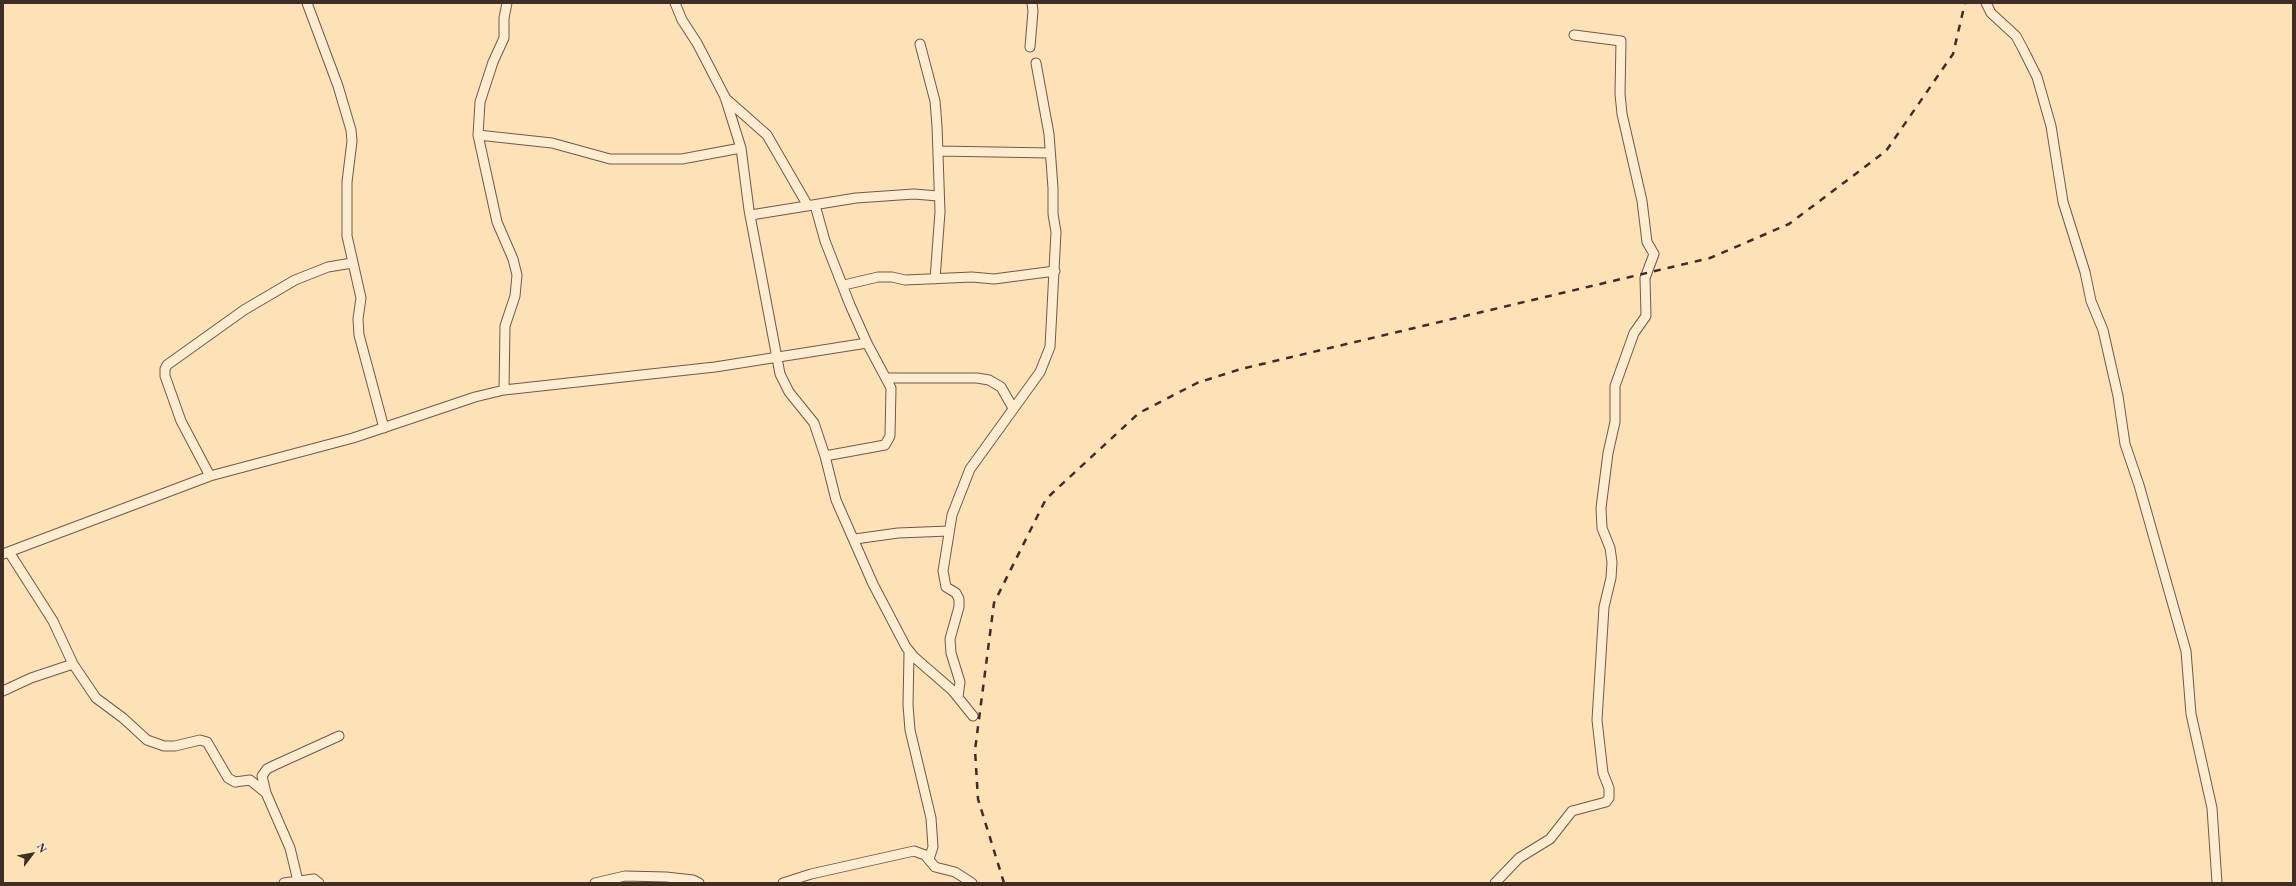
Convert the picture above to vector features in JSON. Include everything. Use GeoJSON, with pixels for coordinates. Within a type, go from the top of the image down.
{"type":"FeatureCollection","features":[{"type":"Feature","properties":{"kind":"street"},"geometry":{"type":"LineString","coordinates":[[307,3],[338,86],[351,130],[352,141],[347,182],[346,215],[352,263],[361,298],[358,319],[359,335],[384,428]]}},
{"type":"Feature","properties":{"kind":"street"},"geometry":{"type":"LineString","coordinates":[[504,390],[504,326],[515,296],[516,275],[513,259],[495,215],[478,135],[480,102],[493,62],[504,38],[504,18],[507,3]]}},
{"type":"Feature","properties":{"kind":"street"},"geometry":{"type":"LineString","coordinates":[[675,3],[682,20],[697,42],[725,97],[741,148],[750,215],[780,374],[789,392],[814,423],[825,456],[836,500],[855,539],[873,584],[909,653],[958,696],[973,716]]}},
{"type":"Feature","properties":{"kind":"street"},"geometry":{"type":"LineString","coordinates":[[1030,47],[1033,11],[1032,3]]}},
{"type":"Feature","properties":{"kind":"street"},"geometry":{"type":"LineString","coordinates":[[1986,3],[1990,13],[2016,36],[2023,49],[2037,77],[2051,126],[2063,202],[2091,301],[2103,330],[2118,396],[2125,444],[2139,485],[2186,651],[2191,714],[2212,808],[2217,883]]}},
{"type":"Feature","properties":{"kind":"street"},"geometry":{"type":"LineString","coordinates":[[1496,883],[1519,858],[1550,839],[1572,812],[1606,802],[1609,798],[1609,788],[1603,773],[1597,720],[1604,607],[1611,578],[1612,562],[1610,548],[1602,528],[1601,508],[1608,453],[1615,422],[1615,386],[1634,333],[1646,316],[1646,278],[1654,254],[1647,242],[1642,201],[1622,114],[1620,94],[1621,41],[1574,35]]}},
{"type":"Feature","properties":{"kind":"street"},"geometry":{"type":"LineString","coordinates":[[920,44],[935,101],[938,151],[938,196],[940,212],[935,279]]}},
{"type":"Feature","properties":{"kind":"street"},"geometry":{"type":"LineString","coordinates":[[958,696],[960,682],[952,653],[950,639],[959,607],[959,599],[956,593],[946,587],[943,571],[949,530],[957,500],[970,469],[1040,372],[1050,347],[1056,232],[1053,214],[1053,188],[1049,134],[1036,63]]}},
{"type":"Feature","properties":{"kind":"street"},"geometry":{"type":"LineString","coordinates":[[725,97],[767,135],[812,206],[867,343],[892,388],[891,426],[888,442],[880,448],[825,456]]}},
{"type":"Feature","properties":{"kind":"street"},"geometry":{"type":"LineString","coordinates":[[478,135],[552,143],[610,159],[682,159],[741,148]]}},
{"type":"Feature","properties":{"kind":"street"},"geometry":{"type":"LineString","coordinates":[[938,151],[1050,153]]}},
{"type":"Feature","properties":{"kind":"street"},"geometry":{"type":"LineString","coordinates":[[938,170],[947,158],[956,151]]}},
{"type":"Feature","properties":{"kind":"street"},"geometry":{"type":"LineString","coordinates":[[750,215],[856,198],[914,194],[938,196]]}},
{"type":"Feature","properties":{"kind":"street"},"geometry":{"type":"LineString","coordinates":[[210,476],[181,421],[165,376],[165,369],[167,365],[244,310],[295,280],[328,267],[352,263]]}},
{"type":"Feature","properties":{"kind":"street"},"geometry":{"type":"LineString","coordinates":[[844,285],[878,277],[892,277],[905,280],[972,277],[994,279],[1055,271]]}},
{"type":"Feature","properties":{"kind":"street"},"geometry":{"type":"LineString","coordinates":[[266,793],[250,780],[235,782],[228,778],[207,742],[200,740],[175,746],[164,746],[147,740],[96,698],[73,664],[53,621],[6,553],[210,476],[384,428],[475,397],[504,390],[700,369],[867,343]]}},
{"type":"Feature","properties":{"kind":"street"},"geometry":{"type":"LineString","coordinates":[[887,378],[956,377],[989,380],[1001,387],[1013,408]]}},
{"type":"Feature","properties":{"kind":"street"},"geometry":{"type":"LineString","coordinates":[[855,539],[898,533],[949,530]]}},
{"type":"Feature","properties":{"kind":"street"},"geometry":{"type":"LineString","coordinates":[[909,653],[908,705],[910,730],[927,794],[931,818],[933,847],[929,859]]}},
{"type":"Feature","properties":{"kind":"street"},"geometry":{"type":"LineString","coordinates":[[3,691],[31,678],[73,664]]}},
{"type":"Feature","properties":{"kind":"street"},"geometry":{"type":"LineString","coordinates":[[298,881],[290,848],[266,793],[262,776],[267,769],[339,736]]}},
{"type":"Feature","properties":{"kind":"street"},"geometry":{"type":"LineString","coordinates":[[783,883],[900,853],[920,852],[929,859],[935,867],[955,872],[972,883]]}},
{"type":"Feature","properties":{"kind":"street"},"geometry":{"type":"LineString","coordinates":[[595,883],[631,876],[666,877],[693,880],[698,883]]}},
{"type":"Feature","properties":{"kind":"street"},"geometry":{"type":"LineString","coordinates":[[284,883],[314,879],[319,883]]}},
{"type":"Feature","properties":{"kind":"railway"},"geometry":{"type":"LineString","coordinates":[[1004,883],[978,799],[975,750],[994,603],[1046,499],[1139,413],[1197,383],[1241,369],[1710,258],[1789,224],[1886,151],[1953,54],[1965,3]]}}]}
